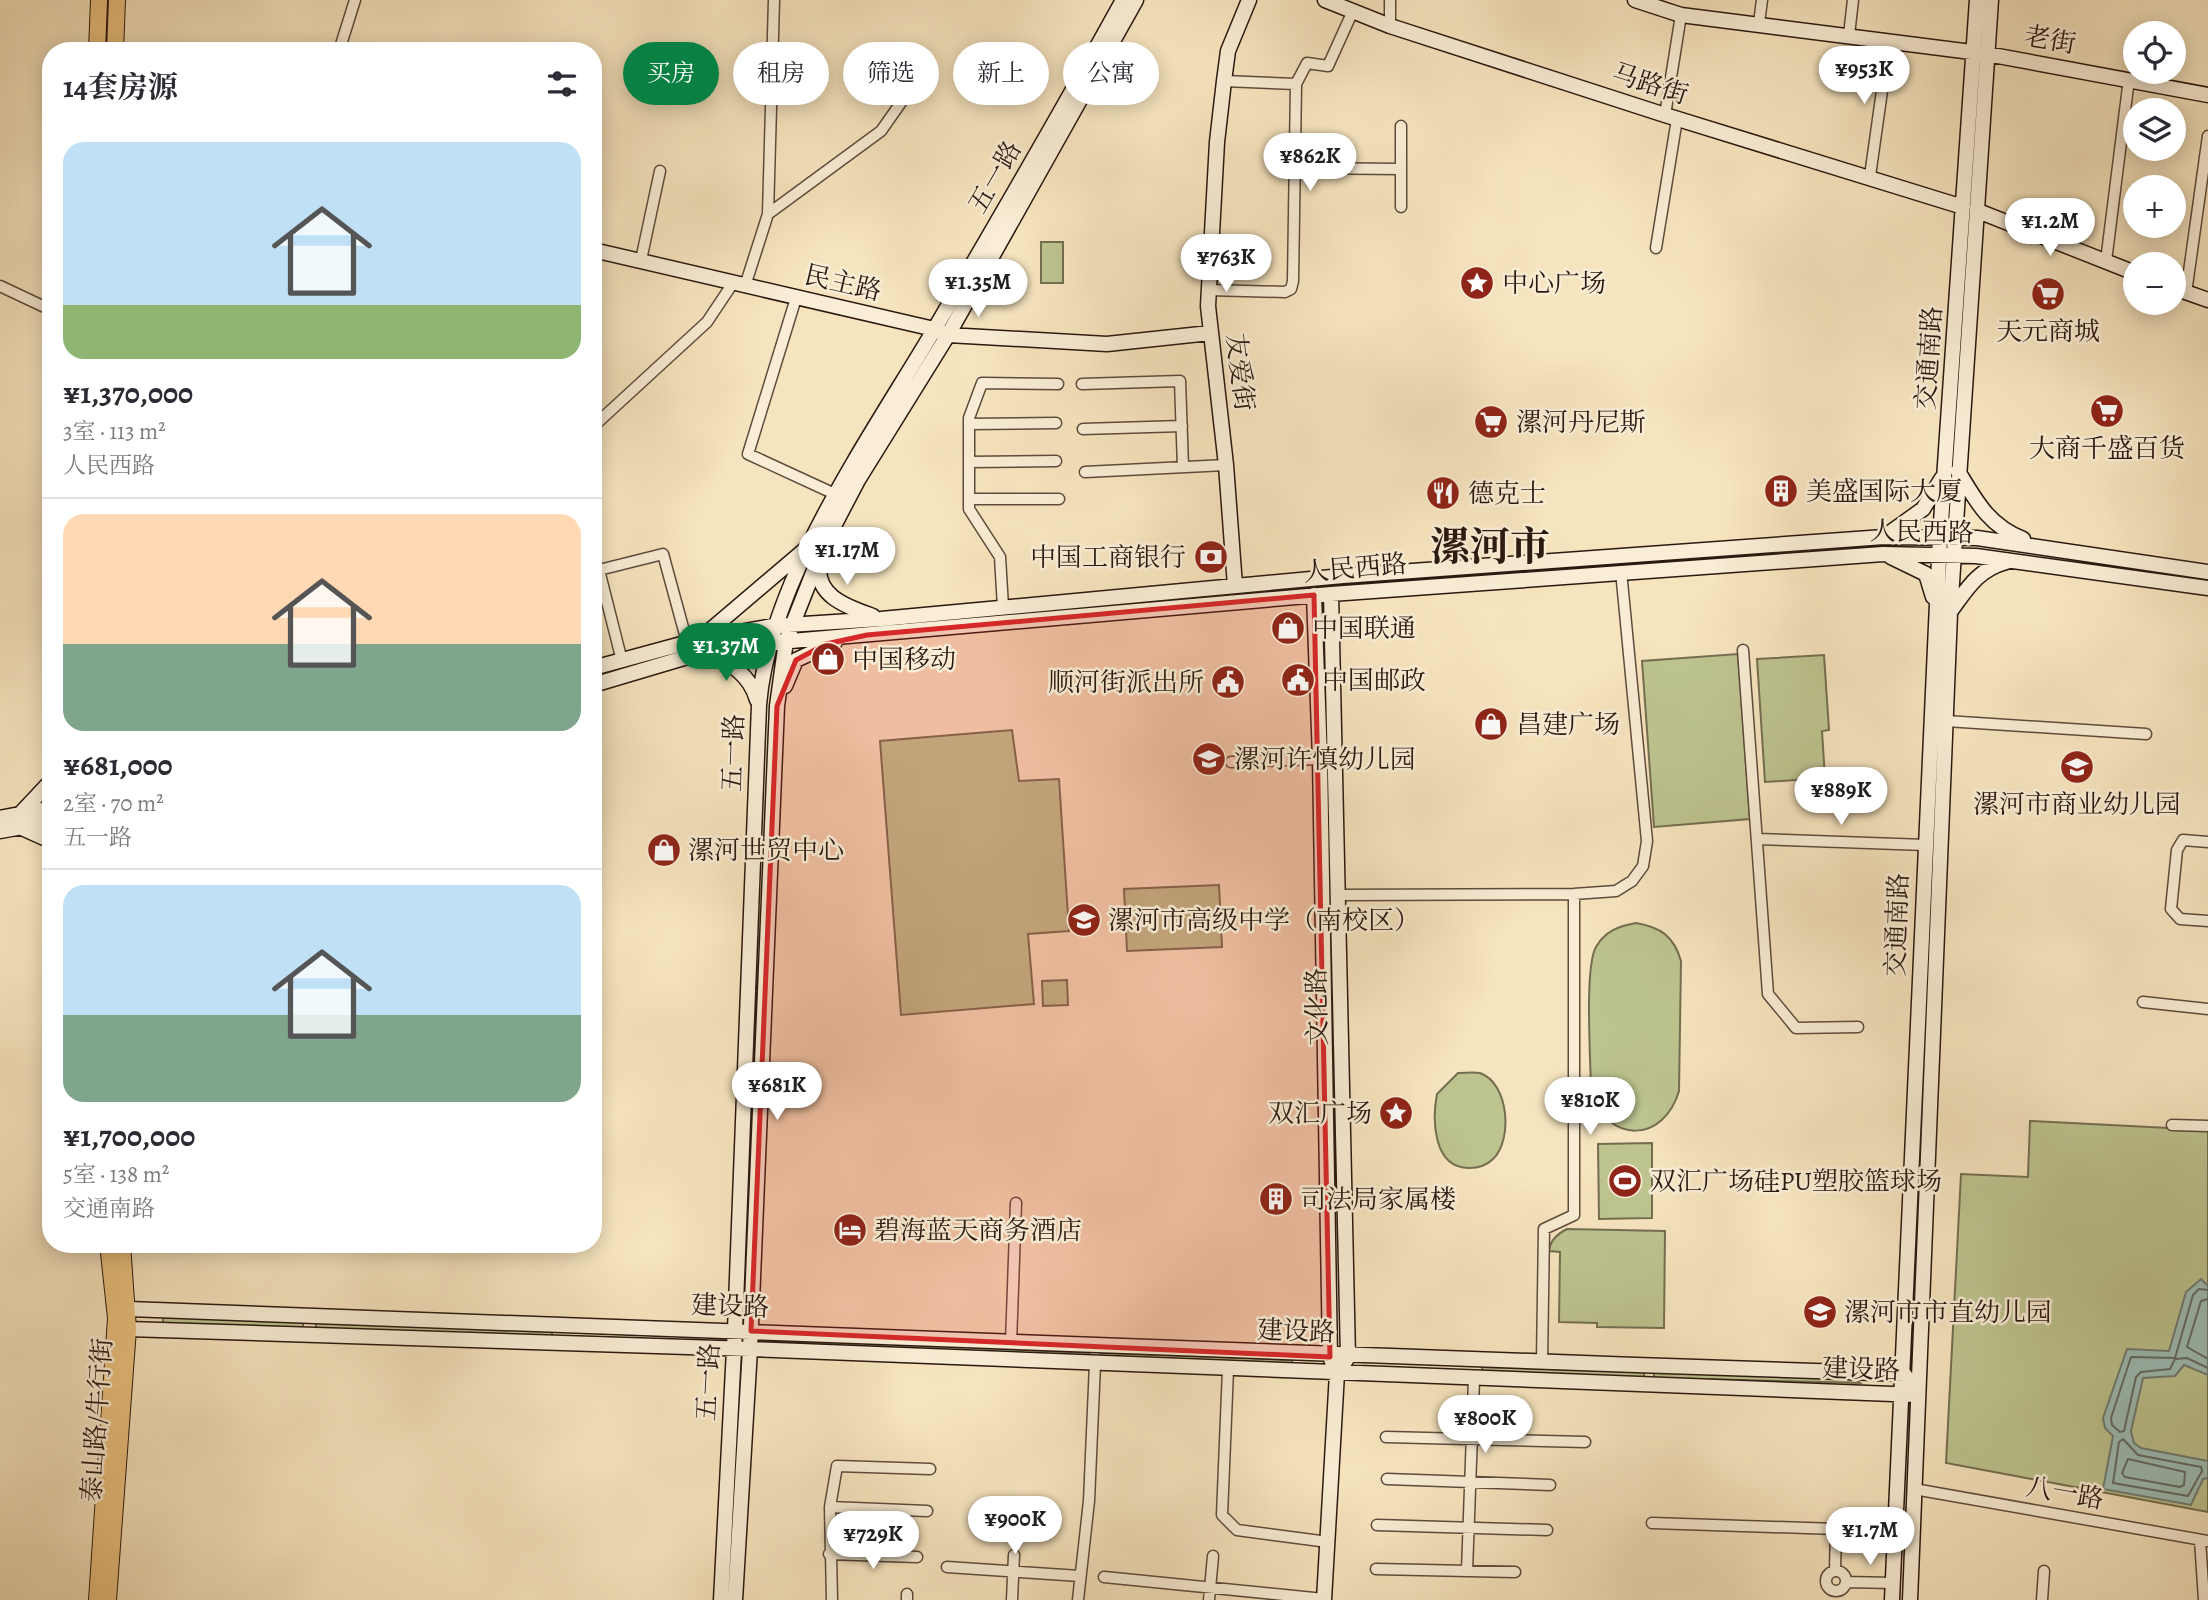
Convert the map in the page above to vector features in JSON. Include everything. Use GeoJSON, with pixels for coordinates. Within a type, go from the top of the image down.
{"type":"FeatureCollection","features":[{"type":"Feature","properties":{"kind":"main road"},"geometry":{"type":"LineString","coordinates":[[97,42],[99,0]]}},
{"type":"Feature","properties":{"kind":"main road"},"geometry":{"type":"LineString","coordinates":[[115,42],[117,0]]}},
{"type":"Feature","properties":{"kind":"main road","name":"泰山路/牛行街"},"geometry":{"type":"LineString","coordinates":[[97,1600],[124,1319],[110,1253]]}},
{"type":"Feature","properties":{"kind":"main road","name":"泰山路/牛行街"},"geometry":{"type":"LineString","coordinates":[[108,1600],[124,1319],[122,1253]]}},
{"type":"Feature","properties":{"kind":"street"},"geometry":{"type":"LineString","coordinates":[[342,42],[355,0]]}},
{"type":"Feature","properties":{"kind":"street"},"geometry":{"type":"LineString","coordinates":[[602,418],[707,322],[739,284],[768,214],[774,0]]}},
{"type":"Feature","properties":{"kind":"street","name":"五一路"},"geometry":{"type":"LineString","coordinates":[[735,1600],[751,1331],[777,706],[786,641],[837,495],[1123,0]]}},
{"type":"Feature","properties":{"kind":"street","name":"五一路"},"geometry":{"type":"LineString","coordinates":[[720,1600],[735,1348],[759,705],[768,643],[773,626],[818,544],[948,335],[1136,0]]}},
{"type":"Feature","properties":{"kind":"street","name":"友爱街"},"geometry":{"type":"LineString","coordinates":[[1235,586],[1226,465],[1210,333],[1209,290],[1217,142],[1228,51],[1249,0]]}},
{"type":"Feature","properties":{"kind":"street","name":"马路街"},"geometry":{"type":"LineString","coordinates":[[1325,0],[1390,26],[1671,117],[1870,176],[1970,209],[2123,268]]}},
{"type":"Feature","properties":{"kind":"street"},"geometry":{"type":"LineString","coordinates":[[1390,0],[1390,26]]}},
{"type":"Feature","properties":{"kind":"street","name":"老街"},"geometry":{"type":"LineString","coordinates":[[1635,0],[1681,15],[1980,53],[2123,78]]}},
{"type":"Feature","properties":{"kind":"street"},"geometry":{"type":"LineString","coordinates":[[1759,23],[1762,0]]}},
{"type":"Feature","properties":{"kind":"street"},"geometry":{"type":"LineString","coordinates":[[1849,35],[1853,0]]}},
{"type":"Feature","properties":{"kind":"street","name":"交通南路"},"geometry":{"type":"LineString","coordinates":[[1892,1600],[1904,1374],[1925,845],[1980,53],[1977,0]]}},
{"type":"Feature","properties":{"kind":"street","name":"交通南路"},"geometry":{"type":"LineString","coordinates":[[1980,53],[1991,0]]}},
{"type":"Feature","properties":{"kind":"street"},"geometry":{"type":"LineString","coordinates":[[1209,290],[1285,292],[1292,289],[1296,84],[1307,63],[1328,66],[1352,13]]}},
{"type":"Feature","properties":{"kind":"street"},"geometry":{"type":"LineString","coordinates":[[1656,248],[1681,15]]}},
{"type":"Feature","properties":{"kind":"street"},"geometry":{"type":"LineString","coordinates":[[1870,176],[1889,41]]}},
{"type":"Feature","properties":{"kind":"street"},"geometry":{"type":"LineString","coordinates":[[1224,81],[1296,84]]}},
{"type":"Feature","properties":{"kind":"street"},"geometry":{"type":"LineString","coordinates":[[2106,261],[2128,84]]}},
{"type":"Feature","properties":{"kind":"street","name":"老街"},"geometry":{"type":"LineString","coordinates":[[2154,84],[2208,95]]}},
{"type":"Feature","properties":{"kind":"street"},"geometry":{"type":"LineString","coordinates":[[768,214],[881,131],[899,105]]}},
{"type":"Feature","properties":{"kind":"street"},"geometry":{"type":"LineString","coordinates":[[1401,126],[1401,207]]}},
{"type":"Feature","properties":{"kind":"street"},"geometry":{"type":"LineString","coordinates":[[2186,257],[2208,136]]}},
{"type":"Feature","properties":{"kind":"street"},"geometry":{"type":"LineString","coordinates":[[1294,168],[1401,169]]}},
{"type":"Feature","properties":{"kind":"street"},"geometry":{"type":"LineString","coordinates":[[641,260],[660,171]]}},
{"type":"Feature","properties":{"kind":"street","name":"民主路"},"geometry":{"type":"LineString","coordinates":[[602,252],[934,329],[948,335],[1107,344],[1210,333]]}},
{"type":"Feature","properties":{"kind":"street"},"geometry":{"type":"LineString","coordinates":[[0,286],[42,306]]}},
{"type":"Feature","properties":{"kind":"street"},"geometry":{"type":"LineString","coordinates":[[2186,292],[2208,300]]}},
{"type":"Feature","properties":{"kind":"street"},"geometry":{"type":"LineString","coordinates":[[796,298],[748,454],[837,495]]}},
{"type":"Feature","properties":{"kind":"street"},"geometry":{"type":"LineString","coordinates":[[1082,384],[1180,381],[1183,467]]}},
{"type":"Feature","properties":{"kind":"street"},"geometry":{"type":"LineString","coordinates":[[1003,607],[1000,558],[969,509],[969,424],[982,383],[1058,384]]}},
{"type":"Feature","properties":{"kind":"street"},"geometry":{"type":"LineString","coordinates":[[969,424],[1056,423]]}},
{"type":"Feature","properties":{"kind":"street"},"geometry":{"type":"LineString","coordinates":[[1083,429],[1182,426]]}},
{"type":"Feature","properties":{"kind":"street"},"geometry":{"type":"LineString","coordinates":[[969,462],[1056,461]]}},
{"type":"Feature","properties":{"kind":"street"},"geometry":{"type":"LineString","coordinates":[[1085,472],[1226,465]]}},
{"type":"Feature","properties":{"kind":"street"},"geometry":{"type":"LineString","coordinates":[[1884,537],[1923,509],[1952,471],[1982,511],[2004,532],[2050,550]]}},
{"type":"Feature","properties":{"kind":"street"},"geometry":{"type":"LineString","coordinates":[[969,499],[1059,499]]}},
{"type":"Feature","properties":{"kind":"street","name":"人民西路"},"geometry":{"type":"LineString","coordinates":[[602,666],[773,626],[881,619],[1235,586],[1884,537],[1947,537],[2208,572]]}},
{"type":"Feature","properties":{"kind":"street"},"geometry":{"type":"LineString","coordinates":[[818,544],[820,581],[827,591],[836,601],[881,619]]}},
{"type":"Feature","properties":{"kind":"street"},"geometry":{"type":"LineString","coordinates":[[697,644],[818,544]]}},
{"type":"Feature","properties":{"kind":"street","name":"人民西路"},"geometry":{"type":"LineString","coordinates":[[602,681],[697,644],[768,643],[1314,595],[1883,554],[1946,553],[2208,588]]}},
{"type":"Feature","properties":{"kind":"street"},"geometry":{"type":"LineString","coordinates":[[602,569],[663,554],[697,644],[736,668],[753,685],[759,705]]}},
{"type":"Feature","properties":{"kind":"street"},"geometry":{"type":"LineString","coordinates":[[1883,554],[1926,574],[1943,613],[1977,575],[1989,567],[2010,560]]}},
{"type":"Feature","properties":{"kind":"street"},"geometry":{"type":"LineString","coordinates":[[1339,895],[1574,894],[1616,891],[1632,881],[1643,866],[1647,852],[1621,571]]}},
{"type":"Feature","properties":{"kind":"street"},"geometry":{"type":"LineString","coordinates":[[602,582],[622,661]]}},
{"type":"Feature","properties":{"kind":"street","name":"文化路"},"geometry":{"type":"LineString","coordinates":[[1331,594],[1348,1357]]}},
{"type":"Feature","properties":{"kind":"street","name":"文化路"},"geometry":{"type":"LineString","coordinates":[[1314,595],[1320,759],[1330,1357],[1337,1373],[1324,1600]]}},
{"type":"Feature","properties":{"kind":"street"},"geometry":{"type":"LineString","coordinates":[[1315,611],[1331,611]]}},
{"type":"Feature","properties":{"kind":"street","name":"交通南路"},"geometry":{"type":"LineString","coordinates":[[1910,1600],[1946,721],[1943,613]]}},
{"type":"Feature","properties":{"kind":"street"},"geometry":{"type":"LineString","coordinates":[[777,706],[796,660],[826,644],[867,635]]}},
{"type":"Feature","properties":{"kind":"street"},"geometry":{"type":"LineString","coordinates":[[1743,650],[1768,994],[1796,1028],[1858,1027]]}},
{"type":"Feature","properties":{"kind":"street"},"geometry":{"type":"LineString","coordinates":[[1946,721],[2146,734]]}},
{"type":"Feature","properties":{"kind":"street"},"geometry":{"type":"LineString","coordinates":[[1231,762],[1320,759]]}},
{"type":"Feature","properties":{"kind":"street"},"geometry":{"type":"LineString","coordinates":[[21,821],[42,792]]}},
{"type":"Feature","properties":{"kind":"street"},"geometry":{"type":"LineString","coordinates":[[0,831],[42,812]]}},
{"type":"Feature","properties":{"kind":"street"},"geometry":{"type":"LineString","coordinates":[[0,818],[42,822]]}},
{"type":"Feature","properties":{"kind":"street"},"geometry":{"type":"LineString","coordinates":[[21,821],[42,835]]}},
{"type":"Feature","properties":{"kind":"street"},"geometry":{"type":"LineString","coordinates":[[1757,839],[1925,845]]}},
{"type":"Feature","properties":{"kind":"street"},"geometry":{"type":"LineString","coordinates":[[2208,842],[2183,840],[2176,850],[2171,909],[2180,919],[2208,921]]}},
{"type":"Feature","properties":{"kind":"street"},"geometry":{"type":"LineString","coordinates":[[1542,1362],[1544,1230],[1574,1215],[1574,894]]}},
{"type":"Feature","properties":{"kind":"street"},"geometry":{"type":"LineString","coordinates":[[2143,1002],[2208,1009]]}},
{"type":"Feature","properties":{"kind":"street"},"geometry":{"type":"LineString","coordinates":[[2172,1125],[2208,1126]]}},
{"type":"Feature","properties":{"kind":"street"},"geometry":{"type":"LineString","coordinates":[[1011,1343],[1016,1203]]}},
{"type":"Feature","properties":{"kind":"street"},"geometry":{"type":"LineString","coordinates":[[310,1316],[310,1335]]}},
{"type":"Feature","properties":{"kind":"street","name":"建设路"},"geometry":{"type":"LineString","coordinates":[[124,1319],[310,1316],[735,1330],[1330,1357],[1904,1374],[1919,1395]]}},
{"type":"Feature","properties":{"kind":"street","name":"建设路"},"geometry":{"type":"LineString","coordinates":[[124,1319],[310,1335],[735,1348],[1919,1395]]}},
{"type":"Feature","properties":{"kind":"street"},"geometry":{"type":"LineString","coordinates":[[560,1343],[561,1324]]}},
{"type":"Feature","properties":{"kind":"street"},"geometry":{"type":"LineString","coordinates":[[1078,1600],[1089,1501],[1096,1347]]}},
{"type":"Feature","properties":{"kind":"street"},"geometry":{"type":"LineString","coordinates":[[1337,1373],[1348,1357]]}},
{"type":"Feature","properties":{"kind":"street"},"geometry":{"type":"LineString","coordinates":[[1467,1571],[1474,1361]]}},
{"type":"Feature","properties":{"kind":"street"},"geometry":{"type":"LineString","coordinates":[[1648,1385],[1649,1366]]}},
{"type":"Feature","properties":{"kind":"street"},"geometry":{"type":"LineString","coordinates":[[1228,1369],[1222,1515],[1237,1531],[1328,1542]]}},
{"type":"Feature","properties":{"kind":"street"},"geometry":{"type":"LineString","coordinates":[[1386,1437],[1585,1442]]}},
{"type":"Feature","properties":{"kind":"street"},"geometry":{"type":"LineString","coordinates":[[832,1600],[830,1507],[836,1466],[930,1469]]}},
{"type":"Feature","properties":{"kind":"street"},"geometry":{"type":"LineString","coordinates":[[1387,1479],[1550,1485]]}},
{"type":"Feature","properties":{"kind":"street","name":"八一路"},"geometry":{"type":"LineString","coordinates":[[1914,1489],[2204,1540]]}},
{"type":"Feature","properties":{"kind":"street"},"geometry":{"type":"LineString","coordinates":[[830,1507],[927,1511]]}},
{"type":"Feature","properties":{"kind":"street"},"geometry":{"type":"LineString","coordinates":[[1652,1523],[1836,1529],[1835,1570]]}},
{"type":"Feature","properties":{"kind":"street"},"geometry":{"type":"LineString","coordinates":[[1377,1525],[1548,1530]]}},
{"type":"Feature","properties":{"kind":"street"},"geometry":{"type":"LineString","coordinates":[[2204,1540],[2204,1600]]}},
{"type":"Feature","properties":{"kind":"street"},"geometry":{"type":"LineString","coordinates":[[830,1554],[917,1557]]}},
{"type":"Feature","properties":{"kind":"street"},"geometry":{"type":"LineString","coordinates":[[1012,1600],[1014,1555]]}},
{"type":"Feature","properties":{"kind":"street"},"geometry":{"type":"LineString","coordinates":[[1209,1600],[1213,1556]]}},
{"type":"Feature","properties":{"kind":"street"},"geometry":{"type":"LineString","coordinates":[[947,1567],[1080,1576]]}},
{"type":"Feature","properties":{"kind":"street"},"geometry":{"type":"LineString","coordinates":[[1377,1569],[1515,1572]]}},
{"type":"Feature","properties":{"kind":"street"},"geometry":{"type":"LineString","coordinates":[[1835,1570],[1844,1575],[1846,1582]]}},
{"type":"Feature","properties":{"kind":"street"},"geometry":{"type":"LineString","coordinates":[[1835,1570],[1827,1576],[1829,1588],[1838,1591],[1846,1582],[1910,1584]]}},
{"type":"Feature","properties":{"kind":"street"},"geometry":{"type":"LineString","coordinates":[[2042,1600],[2043,1571]]}},
{"type":"Feature","properties":{"kind":"street"},"geometry":{"type":"LineString","coordinates":[[1104,1577],[1324,1600]]}},
{"type":"Feature","properties":{"kind":"highlighted area"},"geometry":{"type":"Polygon","coordinates":[[[1314,595],[1330,1357],[751,1331],[777,706],[796,660],[826,644],[867,635],[1314,595]]]}},
{"type":"Feature","properties":{"kind":"green space"},"geometry":{"type":"Polygon","coordinates":[[[1041,242],[1063,242],[1063,283],[1041,283],[1041,242]]]}},
{"type":"Feature","properties":{"kind":"green space"},"geometry":{"type":"Polygon","coordinates":[[[1738,654],[1750,819],[1654,827],[1642,661],[1738,654]]]}},
{"type":"Feature","properties":{"kind":"green space"},"geometry":{"type":"Polygon","coordinates":[[[1824,655],[1829,730],[1822,731],[1825,778],[1765,782],[1757,659],[1824,655]]]}},
{"type":"Feature","properties":{"kind":"green space"},"geometry":{"type":"Polygon","coordinates":[[[1012,730],[1019,781],[1059,779],[1069,931],[1028,934],[1034,1004],[901,1015],[880,741],[1012,730]]]}},
{"type":"Feature","properties":{"kind":"green space"},"geometry":{"type":"Polygon","coordinates":[[[1219,885],[1222,947],[1127,951],[1124,889],[1219,885]]]}},
{"type":"Feature","properties":{"kind":"green space"},"geometry":{"type":"Polygon","coordinates":[[[1636,923],[1665,934],[1674,945],[1681,961],[1679,1091],[1672,1108],[1661,1120],[1649,1128],[1636,1131],[1623,1129],[1610,1122],[1599,1110],[1591,1093],[1589,1017],[1590,975],[1596,947],[1613,930],[1636,923]]]}},
{"type":"Feature","properties":{"kind":"green space"},"geometry":{"type":"Polygon","coordinates":[[[1067,980],[1068,1005],[1043,1006],[1042,981],[1067,980]]]}},
{"type":"Feature","properties":{"kind":"green space"},"geometry":{"type":"Polygon","coordinates":[[[1458,1073],[1480,1073],[1490,1079],[1497,1088],[1505,1113],[1503,1139],[1499,1150],[1493,1159],[1479,1167],[1457,1166],[1448,1160],[1435,1129],[1437,1094],[1458,1073]]]}},
{"type":"Feature","properties":{"kind":"green space"},"geometry":{"type":"Polygon","coordinates":[[[2030,1121],[2208,1130],[2208,1512],[1946,1463],[1961,1174],[2028,1177],[2030,1121]]]}},
{"type":"Feature","properties":{"kind":"green space","name":"双汇广场硅PU塑胶篮球场"},"geometry":{"type":"Polygon","coordinates":[[[1652,1143],[1652,1218],[1599,1219],[1598,1144],[1652,1143]]]}},
{"type":"Feature","properties":{"kind":"green space"},"geometry":{"type":"Polygon","coordinates":[[[1567,1229],[1665,1231],[1664,1328],[1597,1327],[1597,1323],[1559,1322],[1560,1252],[1549,1251],[1555,1238],[1567,1229]]]}},
{"type":"Feature","properties":{"kind":"green space"},"geometry":{"type":"Polygon","coordinates":[[[163,1317],[303,1321],[303,1329],[163,1324],[163,1317]]]}},
{"type":"Feature","properties":{"kind":"green space"},"geometry":{"type":"Polygon","coordinates":[[[316,1322],[552,1331],[552,1338],[316,1329],[316,1322]]]}},
{"type":"Feature","properties":{"kind":"green space"},"geometry":{"type":"Polygon","coordinates":[[[775,1338],[1090,1353],[1089,1359],[775,1345],[775,1338]]]}},
{"type":"Feature","properties":{"kind":"green space"},"geometry":{"type":"Polygon","coordinates":[[[1100,1353],[1292,1360],[1292,1367],[1100,1360],[1100,1353]]]}},
{"type":"Feature","properties":{"kind":"green space"},"geometry":{"type":"Polygon","coordinates":[[[1482,1367],[1644,1372],[1644,1378],[1482,1374],[1482,1367]]]}},
{"type":"Feature","properties":{"kind":"green space"},"geometry":{"type":"Polygon","coordinates":[[[1654,1372],[1855,1379],[1860,1383],[1654,1378],[1654,1372]]]}},
{"type":"Feature","properties":{"kind":"water"},"geometry":{"type":"Polygon","coordinates":[[[2201,1279],[2208,1286],[2208,1375],[2184,1365],[2175,1376],[2143,1378],[2131,1431],[2134,1443],[2141,1448],[2208,1461],[2208,1478],[2203,1479],[2191,1505],[2103,1489],[2113,1436],[2105,1428],[2103,1418],[2127,1349],[2169,1351],[2186,1292],[2201,1279]]]}},
{"type":"Feature","properties":{"kind":"place","name":"中心广场"},"geometry":{"type":"Point","coordinates":[1477,283]}},
{"type":"Feature","properties":{"kind":"place","name":"天元商城"},"geometry":{"type":"Point","coordinates":[2048,294]}},
{"type":"Feature","properties":{"kind":"place","name":"大商千盛百货"},"geometry":{"type":"Point","coordinates":[2107,411]}},
{"type":"Feature","properties":{"kind":"place","name":"漯河丹尼斯"},"geometry":{"type":"Point","coordinates":[1491,422]}},
{"type":"Feature","properties":{"kind":"place","name":"美盛国际大厦"},"geometry":{"type":"Point","coordinates":[1781,491]}},
{"type":"Feature","properties":{"kind":"place","name":"德克士"},"geometry":{"type":"Point","coordinates":[1443,493]}},
{"type":"Feature","properties":{"kind":"place","name":"中国工商银行"},"geometry":{"type":"Point","coordinates":[1211,557]}},
{"type":"Feature","properties":{"kind":"place","name":"中国联通"},"geometry":{"type":"Point","coordinates":[1288,628]}},
{"type":"Feature","properties":{"kind":"place","name":"中国移动"},"geometry":{"type":"Point","coordinates":[828,659]}},
{"type":"Feature","properties":{"kind":"place","name":"中国邮政"},"geometry":{"type":"Point","coordinates":[1298,680]}},
{"type":"Feature","properties":{"kind":"place","name":"顺河街派出所"},"geometry":{"type":"Point","coordinates":[1228,682]}},
{"type":"Feature","properties":{"kind":"place","name":"昌建广场"},"geometry":{"type":"Point","coordinates":[1491,724]}},
{"type":"Feature","properties":{"kind":"place","name":"漯河许慎幼儿园"},"geometry":{"type":"Point","coordinates":[1209,759]}},
{"type":"Feature","properties":{"kind":"place","name":"漯河市商业幼儿园"},"geometry":{"type":"Point","coordinates":[2077,767]}},
{"type":"Feature","properties":{"kind":"place","name":"漯河世贸中心"},"geometry":{"type":"Point","coordinates":[664,850]}},
{"type":"Feature","properties":{"kind":"place","name":"漯河市高级中学（南校区）"},"geometry":{"type":"Point","coordinates":[1084,920]}},
{"type":"Feature","properties":{"kind":"place","name":"双汇广场"},"geometry":{"type":"Point","coordinates":[1396,1113]}},
{"type":"Feature","properties":{"kind":"place","name":"双汇广场硅PU塑胶篮球场"},"geometry":{"type":"Point","coordinates":[1625,1181]}},
{"type":"Feature","properties":{"kind":"place","name":"司法局家属楼"},"geometry":{"type":"Point","coordinates":[1276,1199]}},
{"type":"Feature","properties":{"kind":"place","name":"碧海蓝天商务酒店"},"geometry":{"type":"Point","coordinates":[850,1230]}},
{"type":"Feature","properties":{"kind":"place","name":"漯河市市直幼儿园"},"geometry":{"type":"Point","coordinates":[1820,1312]}},
{"type":"Feature","properties":{"kind":"district","name":"漯河市"},"geometry":{"type":"Point","coordinates":[1490,546]}}]}
